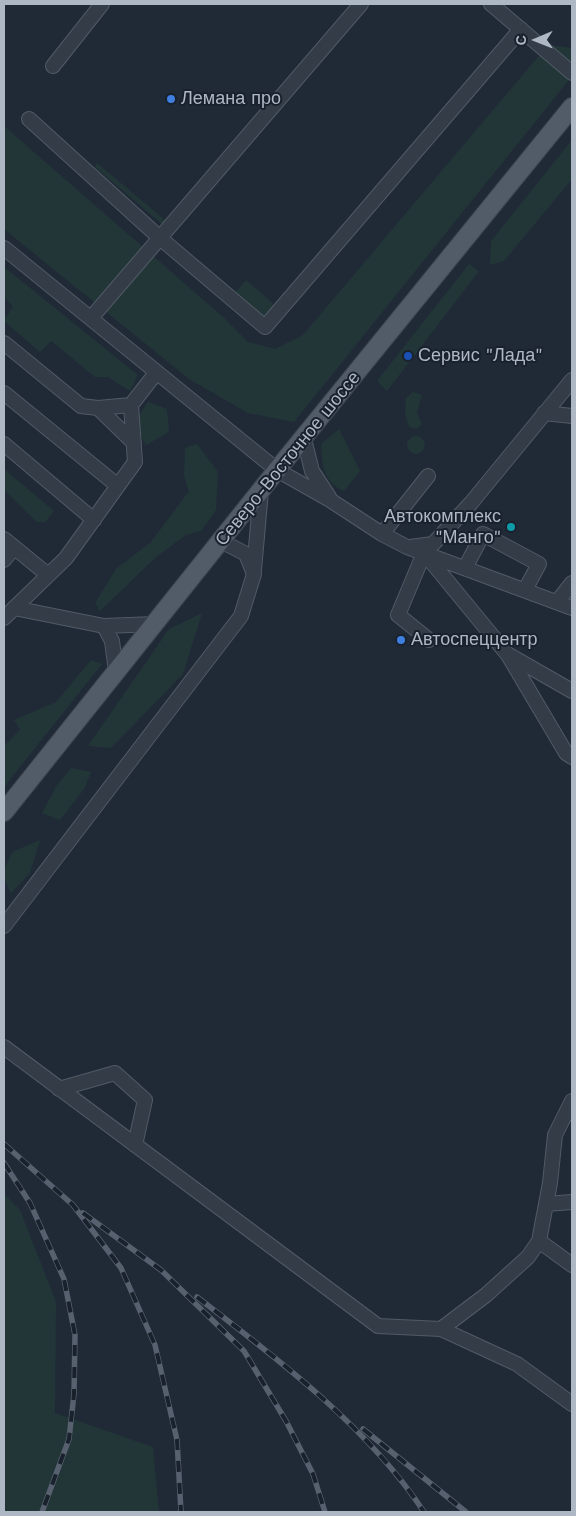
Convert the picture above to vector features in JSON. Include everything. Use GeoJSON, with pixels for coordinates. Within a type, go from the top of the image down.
{"type":"FeatureCollection","features":[{"type":"Feature","properties":{"kind":"main road","name":"Северо-Восточное шоссе"},"geometry":{"type":"LineString","coordinates":[[4,812],[277,470],[572,107]]}},
{"type":"Feature","properties":{"kind":"street"},"geometry":{"type":"LineString","coordinates":[[53,66],[102,4]]}},
{"type":"Feature","properties":{"kind":"street"},"geometry":{"type":"LineString","coordinates":[[91,318],[361,4]]}},
{"type":"Feature","properties":{"kind":"street"},"geometry":{"type":"LineString","coordinates":[[491,4],[572,74]]}},
{"type":"Feature","properties":{"kind":"street"},"geometry":{"type":"LineString","coordinates":[[28,119],[160,238],[266,327],[521,28]]}},
{"type":"Feature","properties":{"kind":"street"},"geometry":{"type":"LineString","coordinates":[[4,248],[277,470],[330,500],[382,534],[407,547],[572,608]]}},
{"type":"Feature","properties":{"kind":"street"},"geometry":{"type":"LineString","coordinates":[[4,343],[81,406],[98,408],[131,405]]}},
{"type":"Feature","properties":{"kind":"street"},"geometry":{"type":"LineString","coordinates":[[4,618],[66,558],[135,462],[131,405],[156,373]]}},
{"type":"Feature","properties":{"kind":"street"},"geometry":{"type":"LineString","coordinates":[[407,547],[432,544],[471,503],[572,380]]}},
{"type":"Feature","properties":{"kind":"street"},"geometry":{"type":"LineString","coordinates":[[4,394],[118,486]]}},
{"type":"Feature","properties":{"kind":"street"},"geometry":{"type":"LineString","coordinates":[[98,408],[134,443]]}},
{"type":"Feature","properties":{"kind":"street"},"geometry":{"type":"LineString","coordinates":[[544,413],[572,416]]}},
{"type":"Feature","properties":{"kind":"street"},"geometry":{"type":"LineString","coordinates":[[304,438],[312,471],[330,500]]}},
{"type":"Feature","properties":{"kind":"street"},"geometry":{"type":"LineString","coordinates":[[4,444],[94,520]]}},
{"type":"Feature","properties":{"kind":"street"},"geometry":{"type":"LineString","coordinates":[[382,534],[428,476]]}},
{"type":"Feature","properties":{"kind":"street"},"geometry":{"type":"LineString","coordinates":[[4,926],[241,616],[254,574],[261,491]]}},
{"type":"Feature","properties":{"kind":"street"},"geometry":{"type":"LineString","coordinates":[[465,568],[483,534],[539,564],[525,590]]}},
{"type":"Feature","properties":{"kind":"street"},"geometry":{"type":"LineString","coordinates":[[221,541],[246,554],[254,574]]}},
{"type":"Feature","properties":{"kind":"street"},"geometry":{"type":"LineString","coordinates":[[4,560],[9,543],[48,575]]}},
{"type":"Feature","properties":{"kind":"street"},"geometry":{"type":"LineString","coordinates":[[424,553],[398,615],[429,640]]}},
{"type":"Feature","properties":{"kind":"street"},"geometry":{"type":"LineString","coordinates":[[424,553],[508,655],[566,753],[572,757]]}},
{"type":"Feature","properties":{"kind":"street"},"geometry":{"type":"LineString","coordinates":[[557,602],[572,583]]}},
{"type":"Feature","properties":{"kind":"street"},"geometry":{"type":"LineString","coordinates":[[14,608],[104,626],[155,624]]}},
{"type":"Feature","properties":{"kind":"street"},"geometry":{"type":"LineString","coordinates":[[104,626],[112,641],[116,672]]}},
{"type":"Feature","properties":{"kind":"street"},"geometry":{"type":"LineString","coordinates":[[508,655],[572,691]]}},
{"type":"Feature","properties":{"kind":"street"},"geometry":{"type":"LineString","coordinates":[[4,1047],[378,1326],[441,1329],[517,1364],[572,1404]]}},
{"type":"Feature","properties":{"kind":"street"},"geometry":{"type":"LineString","coordinates":[[60,1089],[115,1073],[145,1100],[135,1145]]}},
{"type":"Feature","properties":{"kind":"street"},"geometry":{"type":"LineString","coordinates":[[441,1329],[486,1295],[528,1257],[539,1241],[555,1135],[572,1101]]}},
{"type":"Feature","properties":{"kind":"street"},"geometry":{"type":"LineString","coordinates":[[546,1204],[572,1202]]}},
{"type":"Feature","properties":{"kind":"street"},"geometry":{"type":"LineString","coordinates":[[539,1241],[572,1265]]}},
{"type":"Feature","properties":{"kind":"green space"},"geometry":{"type":"Polygon","coordinates":[[[548,45],[572,48],[572,76],[294,422],[248,413],[189,379],[4,229],[4,126],[223,317],[248,342],[275,349],[303,335],[548,45]]]}},
{"type":"Feature","properties":{"kind":"green space"},"geometry":{"type":"Polygon","coordinates":[[[572,140],[572,179],[504,261],[490,265],[491,241],[572,140]]]}},
{"type":"Feature","properties":{"kind":"green space"},"geometry":{"type":"Polygon","coordinates":[[[97,163],[165,220],[162,224],[95,167],[97,163]]]}},
{"type":"Feature","properties":{"kind":"green space"},"geometry":{"type":"Polygon","coordinates":[[[469,264],[479,271],[387,391],[377,381],[469,264]]]}},
{"type":"Feature","properties":{"kind":"green space"},"geometry":{"type":"Polygon","coordinates":[[[4,267],[138,375],[130,391],[108,377],[95,377],[51,341],[40,352],[4,321],[13,306],[4,297],[4,267]]]}},
{"type":"Feature","properties":{"kind":"green space"},"geometry":{"type":"Polygon","coordinates":[[[246,280],[277,307],[268,317],[261,317],[234,294],[246,280]]]}},
{"type":"Feature","properties":{"kind":"green space"},"geometry":{"type":"Polygon","coordinates":[[[413,392],[422,395],[417,412],[422,424],[417,429],[409,427],[405,413],[406,398],[413,392]]]}},
{"type":"Feature","properties":{"kind":"green space"},"geometry":{"type":"Polygon","coordinates":[[[148,402],[167,409],[169,432],[146,445],[138,428],[138,419],[148,402]]]}},
{"type":"Feature","properties":{"kind":"green space"},"geometry":{"type":"Polygon","coordinates":[[[339,429],[360,471],[344,491],[332,483],[325,472],[321,451],[321,444],[339,429]]]}},
{"type":"Feature","properties":{"kind":"green space"},"geometry":{"type":"Polygon","coordinates":[[[412,436],[420,436],[425,441],[423,452],[412,454],[407,449],[407,441],[412,436]]]}},
{"type":"Feature","properties":{"kind":"green space"},"geometry":{"type":"Polygon","coordinates":[[[197,444],[218,472],[216,510],[201,531],[186,535],[156,557],[100,611],[95,603],[116,569],[151,542],[189,491],[184,476],[185,448],[197,444]]]}},
{"type":"Feature","properties":{"kind":"green space"},"geometry":{"type":"Polygon","coordinates":[[[4,469],[54,511],[45,522],[37,522],[4,490],[4,469]]]}},
{"type":"Feature","properties":{"kind":"green space"},"geometry":{"type":"Polygon","coordinates":[[[202,613],[183,674],[111,748],[88,746],[169,629],[202,613]]]}},
{"type":"Feature","properties":{"kind":"green space"},"geometry":{"type":"Polygon","coordinates":[[[91,660],[102,664],[4,787],[4,746],[20,730],[14,720],[56,702],[91,660]]]}},
{"type":"Feature","properties":{"kind":"green space"},"geometry":{"type":"Polygon","coordinates":[[[71,768],[91,772],[84,789],[60,820],[42,813],[57,785],[71,768]]]}},
{"type":"Feature","properties":{"kind":"green space"},"geometry":{"type":"Polygon","coordinates":[[[40,840],[30,873],[11,893],[5,882],[4,872],[12,852],[40,840]]]}},
{"type":"Feature","properties":{"kind":"green space"},"geometry":{"type":"Polygon","coordinates":[[[4,1194],[20,1210],[56,1302],[55,1413],[153,1447],[159,1512],[4,1512],[4,1194]]]}},
{"type":"Feature","properties":{"kind":"railway"},"geometry":{"type":"LineString","coordinates":[[4,1144],[73,1205],[121,1268],[155,1345],[177,1440],[181,1512]]}},
{"type":"Feature","properties":{"kind":"railway"},"geometry":{"type":"LineString","coordinates":[[4,1163],[30,1203],[64,1279],[75,1335],[74,1394],[69,1439],[42,1512]]}},
{"type":"Feature","properties":{"kind":"railway"},"geometry":{"type":"LineString","coordinates":[[83,1213],[161,1270],[244,1351],[286,1421],[313,1474],[325,1512]]}},
{"type":"Feature","properties":{"kind":"railway"},"geometry":{"type":"LineString","coordinates":[[197,1297],[290,1370],[349,1423],[376,1451],[424,1512]]}},
{"type":"Feature","properties":{"kind":"railway"},"geometry":{"type":"LineString","coordinates":[[363,1429],[466,1512]]}},
{"type":"Feature","properties":{"kind":"place","name":"Лемана про"},"geometry":{"type":"Point","coordinates":[171,99]}},
{"type":"Feature","properties":{"kind":"place","name":"Сервис \"Лада\""},"geometry":{"type":"Point","coordinates":[408,356]}},
{"type":"Feature","properties":{"kind":"place","name":"Автокомплекс \"Манго\""},"geometry":{"type":"Point","coordinates":[511,527]}},
{"type":"Feature","properties":{"kind":"place","name":"Автоспеццентр"},"geometry":{"type":"Point","coordinates":[401,640]}}]}
